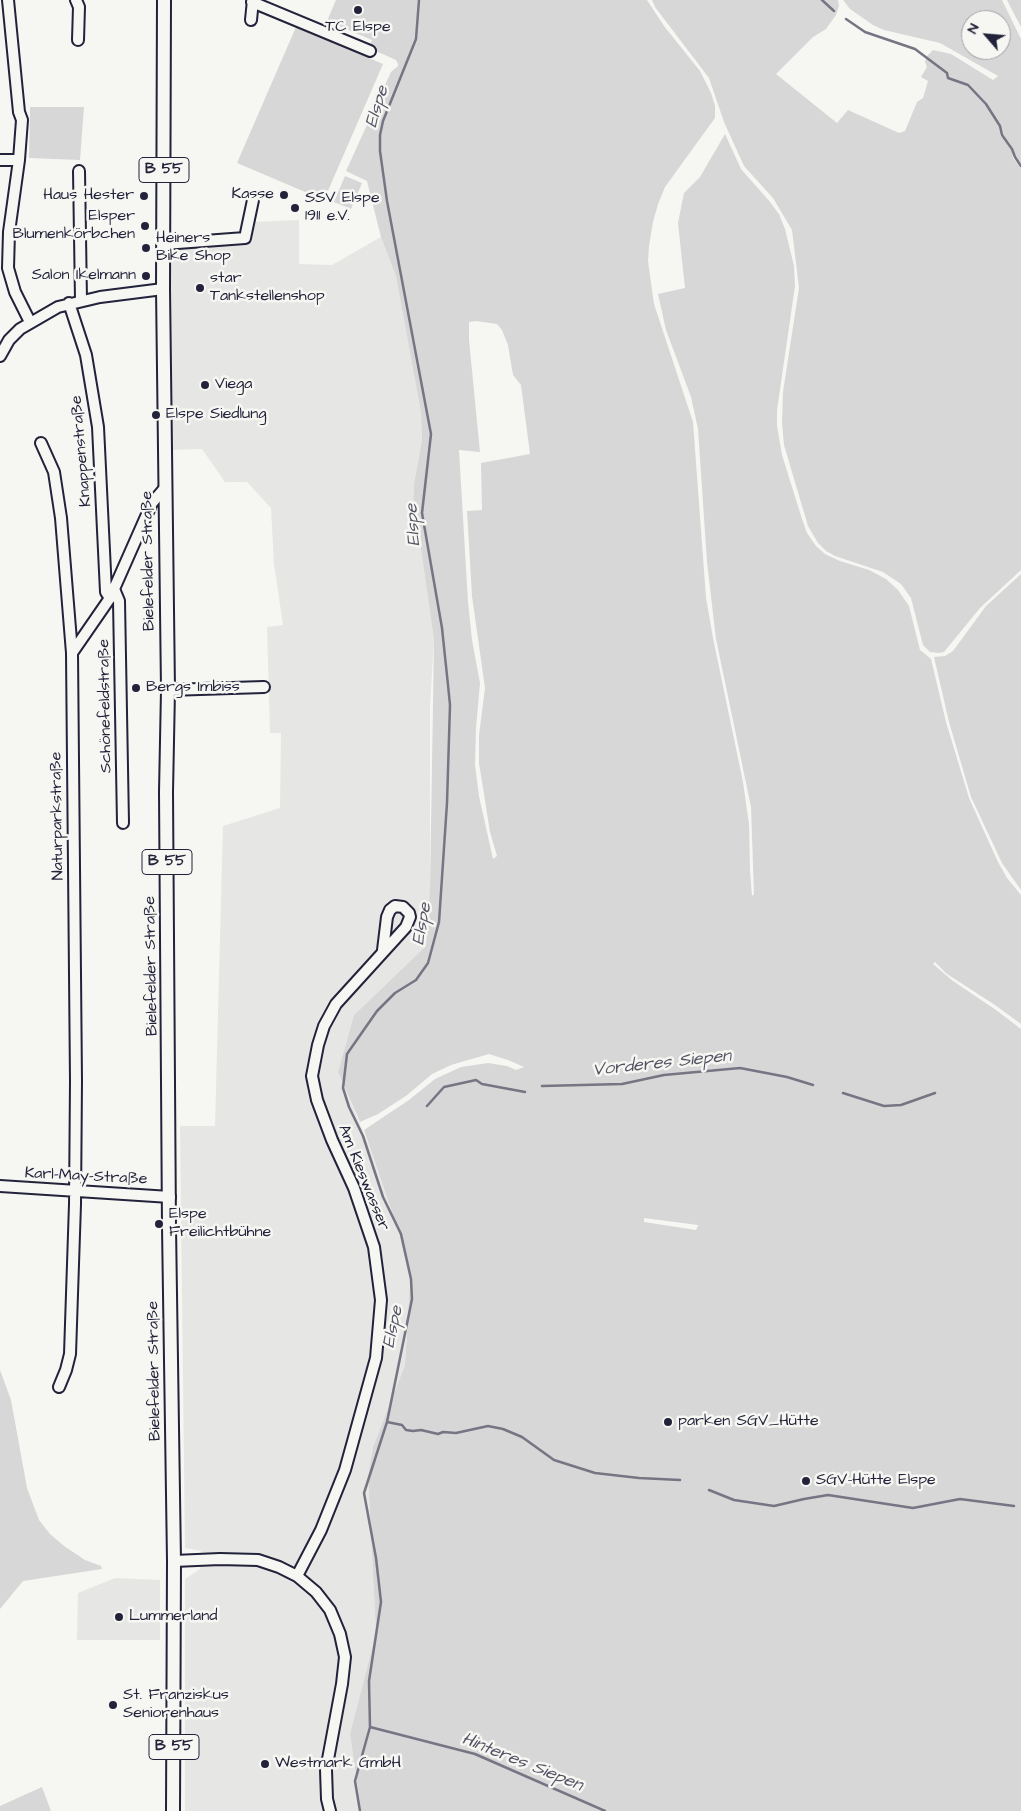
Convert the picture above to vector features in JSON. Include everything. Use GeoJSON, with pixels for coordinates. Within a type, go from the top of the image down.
{"type":"FeatureCollection","features":[{"type":"Feature","properties":{"kind":"main road","name":"Bielefelder Straße"},"geometry":{"type":"LineString","coordinates":[[164,0],[163,289],[168,690],[166,792],[174,1561],[173,1811]]}},
{"type":"Feature","properties":{"kind":"street"},"geometry":{"type":"LineString","coordinates":[[8,0],[19,112],[22,120],[19,160],[9,232],[8,268],[15,292],[30,322]]}},
{"type":"Feature","properties":{"kind":"street"},"geometry":{"type":"LineString","coordinates":[[76,0],[79,8],[78,40]]}},
{"type":"Feature","properties":{"kind":"street"},"geometry":{"type":"LineString","coordinates":[[251,20],[252,1],[370,51]]}},
{"type":"Feature","properties":{"kind":"street"},"geometry":{"type":"LineString","coordinates":[[0,160],[19,160]]}},
{"type":"Feature","properties":{"kind":"street"},"geometry":{"type":"LineString","coordinates":[[79,171],[82,300]]}},
{"type":"Feature","properties":{"kind":"street"},"geometry":{"type":"LineString","coordinates":[[164,244],[245,238],[253,200]]}},
{"type":"Feature","properties":{"kind":"street"},"geometry":{"type":"LineString","coordinates":[[0,356],[9,340],[20,329],[49,311],[82,300],[163,289]]}},
{"type":"Feature","properties":{"kind":"street","name":"Knappenstraße"},"geometry":{"type":"LineString","coordinates":[[69,303],[86,355],[98,427],[106,592],[112,594]]}},
{"type":"Feature","properties":{"kind":"street","name":"Naturparkstraße"},"geometry":{"type":"LineString","coordinates":[[41,443],[54,472],[56,482],[61,518],[72,652],[76,1073],[74,1192],[71,1341],[68,1362],[59,1388]]}},
{"type":"Feature","properties":{"kind":"street"},"geometry":{"type":"LineString","coordinates":[[72,652],[112,594],[152,503],[164,489]]}},
{"type":"Feature","properties":{"kind":"street","name":"Schönefeldstraße"},"geometry":{"type":"LineString","coordinates":[[112,594],[119,601],[123,823]]}},
{"type":"Feature","properties":{"kind":"street"},"geometry":{"type":"LineString","coordinates":[[168,690],[264,687]]}},
{"type":"Feature","properties":{"kind":"street","name":"Am Kieswasser"},"geometry":{"type":"LineString","coordinates":[[297,1576],[321,1530],[344,1470],[376,1358],[381,1300],[374,1247],[354,1188],[320,1108],[312,1076],[324,1026],[336,1004],[383,950]]}},
{"type":"Feature","properties":{"kind":"street","name":"Karl-May-Straße"},"geometry":{"type":"LineString","coordinates":[[0,1186],[170,1198]]}},
{"type":"Feature","properties":{"kind":"street"},"geometry":{"type":"LineString","coordinates":[[174,1561],[258,1560],[297,1576],[316,1592],[330,1610],[340,1634],[345,1657],[342,1684],[326,1770],[327,1799],[330,1811]]}},
{"type":"Feature","properties":{"kind":"shaded area"},"geometry":{"type":"Polygon","coordinates":[[[336,0],[647,0],[664,26],[700,71],[711,93],[715,106],[715,118],[665,187],[653,222],[648,261],[654,304],[693,422],[706,598],[743,782],[749,824],[752,896],[754,894],[751,807],[716,639],[707,562],[698,429],[691,397],[666,330],[658,294],[685,288],[678,223],[684,193],[700,177],[725,134],[741,169],[779,214],[785,229],[794,266],[795,286],[777,410],[777,426],[782,455],[803,522],[807,533],[816,546],[825,554],[869,570],[886,579],[898,590],[909,606],[920,650],[931,659],[946,722],[969,798],[998,862],[1007,878],[1021,895],[1021,1024],[947,974],[935,962],[933,964],[953,981],[1021,1029],[1021,1811],[361,1811],[350,1734],[376,1633],[368,1476],[373,1447],[405,1365],[410,1281],[398,1230],[364,1130],[409,1100],[435,1079],[461,1067],[488,1063],[507,1066],[516,1070],[524,1067],[489,1054],[451,1065],[432,1074],[406,1096],[378,1114],[360,1122],[338,1072],[354,1015],[426,946],[430,889],[434,640],[418,528],[413,507],[414,484],[422,440],[421,413],[396,276],[381,237],[367,181],[346,171],[391,72],[398,64],[396,60],[369,48],[372,40],[327,21],[336,0]],[[469,322],[469,340],[480,452],[459,450],[468,602],[472,640],[480,683],[475,765],[479,796],[493,859],[497,856],[490,832],[479,763],[479,735],[485,688],[472,596],[467,511],[482,510],[481,463],[530,454],[521,385],[513,375],[508,345],[502,330],[497,324],[469,322]],[[644,1218],[644,1222],[696,1230],[698,1226],[698,1225],[644,1218]]]}},
{"type":"Feature","properties":{"kind":"shaded area"},"geometry":{"type":"Polygon","coordinates":[[[652,0],[838,0],[839,6],[836,15],[826,29],[813,37],[776,74],[837,123],[848,110],[899,133],[905,131],[917,102],[923,98],[928,81],[921,77],[927,67],[925,62],[927,56],[933,50],[951,54],[993,80],[998,76],[970,60],[1011,60],[1011,18],[1021,39],[1021,163],[1002,133],[1000,135],[1012,149],[1013,158],[1021,168],[1021,570],[980,608],[944,652],[930,652],[923,645],[911,598],[901,584],[883,572],[835,556],[826,551],[818,543],[808,526],[784,445],[782,423],[783,392],[799,288],[792,230],[773,198],[744,166],[724,122],[709,78],[655,7],[652,0]]]}},
{"type":"Feature","properties":{"kind":"shaded area"},"geometry":{"type":"Polygon","coordinates":[[[843,0],[1002,0],[1007,10],[961,10],[961,55],[940,43],[884,30],[873,25],[850,9],[843,0]]]}},
{"type":"Feature","properties":{"kind":"shaded area"},"geometry":{"type":"Polygon","coordinates":[[[1007,0],[1021,0],[1021,27],[1011,8],[1007,0]]]}},
{"type":"Feature","properties":{"kind":"shaded area"},"geometry":{"type":"Polygon","coordinates":[[[296,27],[383,64],[324,200],[237,163],[296,27]]]}},
{"type":"Feature","properties":{"kind":"shaded area"},"geometry":{"type":"Polygon","coordinates":[[[30,107],[84,107],[80,160],[29,158],[30,107]]]}},
{"type":"Feature","properties":{"kind":"shaded area"},"geometry":{"type":"Polygon","coordinates":[[[345,176],[362,183],[351,209],[334,202],[345,176]]]}},
{"type":"Feature","properties":{"kind":"shaded area"},"geometry":{"type":"Polygon","coordinates":[[[299,220],[299,264],[332,265],[381,237],[396,275],[421,413],[422,440],[414,484],[413,507],[418,528],[434,640],[430,706],[430,895],[426,946],[354,1015],[338,1072],[368,1143],[398,1230],[410,1281],[405,1365],[373,1447],[368,1476],[376,1633],[350,1734],[361,1811],[185,1811],[185,1579],[200,1569],[201,1551],[185,1548],[180,1126],[215,1126],[223,826],[280,808],[281,733],[270,733],[267,627],[283,625],[274,564],[271,508],[247,482],[225,482],[202,449],[168,450],[170,247],[246,239],[252,222],[299,220]]]}},
{"type":"Feature","properties":{"kind":"shaded area"},"geometry":{"type":"Polygon","coordinates":[[[1021,574],[1021,890],[1002,863],[971,797],[949,722],[934,657],[945,656],[953,651],[986,606],[1021,574]]]}},
{"type":"Feature","properties":{"kind":"shaded area"},"geometry":{"type":"Polygon","coordinates":[[[0,1370],[11,1400],[27,1488],[39,1520],[50,1534],[64,1546],[85,1560],[101,1566],[102,1569],[23,1581],[0,1609],[0,1370]]]}},
{"type":"Feature","properties":{"kind":"shaded area","name":"Lummerland"},"geometry":{"type":"Polygon","coordinates":[[[115,1578],[160,1580],[160,1640],[77,1640],[78,1593],[115,1578]]]}},
{"type":"Feature","properties":{"kind":"shaded area"},"geometry":{"type":"Polygon","coordinates":[[[42,1787],[51,1811],[0,1811],[0,1806],[42,1787]]]}},
{"type":"Feature","properties":{"kind":"waterway","name":"Elspe"},"geometry":{"type":"LineString","coordinates":[[360,1811],[355,1781],[370,1727],[369,1681],[381,1602],[376,1558],[364,1493],[387,1422],[412,1299],[411,1279],[401,1234],[383,1197],[363,1136],[349,1107],[343,1088],[347,1054],[377,1011],[395,993],[416,980],[428,963],[439,922],[447,803],[450,705],[442,628],[422,513],[431,434],[387,201],[380,151],[380,135],[383,121],[416,39],[419,0]]}},
{"type":"Feature","properties":{"kind":"waterway"},"geometry":{"type":"LineString","coordinates":[[822,0],[834,11]]}},
{"type":"Feature","properties":{"kind":"waterway"},"geometry":{"type":"LineString","coordinates":[[846,19],[865,32],[915,49],[947,73],[948,78],[968,85],[986,104],[1021,166]]}},
{"type":"Feature","properties":{"kind":"waterway","name":"Vorderes Siepen"},"geometry":{"type":"LineString","coordinates":[[542,1086],[622,1084],[664,1075],[740,1068],[787,1077],[813,1085]]}},
{"type":"Feature","properties":{"kind":"waterway","name":"Vorderes Siepen"},"geometry":{"type":"LineString","coordinates":[[427,1106],[444,1087],[476,1080],[482,1084],[525,1092]]}},
{"type":"Feature","properties":{"kind":"waterway","name":"Vorderes Siepen"},"geometry":{"type":"LineString","coordinates":[[843,1093],[884,1106],[901,1105],[935,1093]]}},
{"type":"Feature","properties":{"kind":"waterway"},"geometry":{"type":"LineString","coordinates":[[387,1422],[402,1425],[406,1430],[421,1430],[438,1434],[443,1432],[456,1433],[488,1426],[503,1429],[522,1437],[554,1460],[595,1473],[680,1480]]}},
{"type":"Feature","properties":{"kind":"waterway"},"geometry":{"type":"LineString","coordinates":[[709,1490],[734,1500],[774,1506],[828,1495],[913,1508],[960,1499],[1014,1506]]}},
{"type":"Feature","properties":{"kind":"waterway","name":"Hinteres Siepen"},"geometry":{"type":"LineString","coordinates":[[370,1727],[475,1754],[605,1811]]}},
{"type":"Feature","properties":{"kind":"place","name":"TC Elspe"},"geometry":{"type":"Point","coordinates":[358,10]}},
{"type":"Feature","properties":{"kind":"place","name":"Kasse"},"geometry":{"type":"Point","coordinates":[284,195]}},
{"type":"Feature","properties":{"kind":"place","name":"Haus Hester"},"geometry":{"type":"Point","coordinates":[144,196]}},
{"type":"Feature","properties":{"kind":"place","name":"SSV Elspe 1911 e.V."},"geometry":{"type":"Point","coordinates":[295,208]}},
{"type":"Feature","properties":{"kind":"place","name":"Elsper Blumenkörbchen"},"geometry":{"type":"Point","coordinates":[145,226]}},
{"type":"Feature","properties":{"kind":"place","name":"Heiners Bike Shop"},"geometry":{"type":"Point","coordinates":[146,248]}},
{"type":"Feature","properties":{"kind":"place","name":"Salon Ikelmann"},"geometry":{"type":"Point","coordinates":[146,276]}},
{"type":"Feature","properties":{"kind":"place","name":"star Tankstellenshop"},"geometry":{"type":"Point","coordinates":[200,288]}},
{"type":"Feature","properties":{"kind":"place","name":"Viega"},"geometry":{"type":"Point","coordinates":[205,385]}},
{"type":"Feature","properties":{"kind":"place","name":"Elspe Siedlung"},"geometry":{"type":"Point","coordinates":[156,415]}},
{"type":"Feature","properties":{"kind":"place","name":"Bergs Imbiss"},"geometry":{"type":"Point","coordinates":[136,688]}},
{"type":"Feature","properties":{"kind":"place","name":"Elspe Freilichtbühne"},"geometry":{"type":"Point","coordinates":[159,1224]}},
{"type":"Feature","properties":{"kind":"place","name":"parken SGV_Hütte"},"geometry":{"type":"Point","coordinates":[668,1422]}},
{"type":"Feature","properties":{"kind":"place","name":"SGV-Hütte Elspe"},"geometry":{"type":"Point","coordinates":[806,1481]}},
{"type":"Feature","properties":{"kind":"place","name":"Lummerland"},"geometry":{"type":"Point","coordinates":[119,1617]}},
{"type":"Feature","properties":{"kind":"place","name":"St. Franziskus Seniorenhaus"},"geometry":{"type":"Point","coordinates":[113,1705]}},
{"type":"Feature","properties":{"kind":"place","name":"Westmark GmbH"},"geometry":{"type":"Point","coordinates":[265,1764]}}]}
